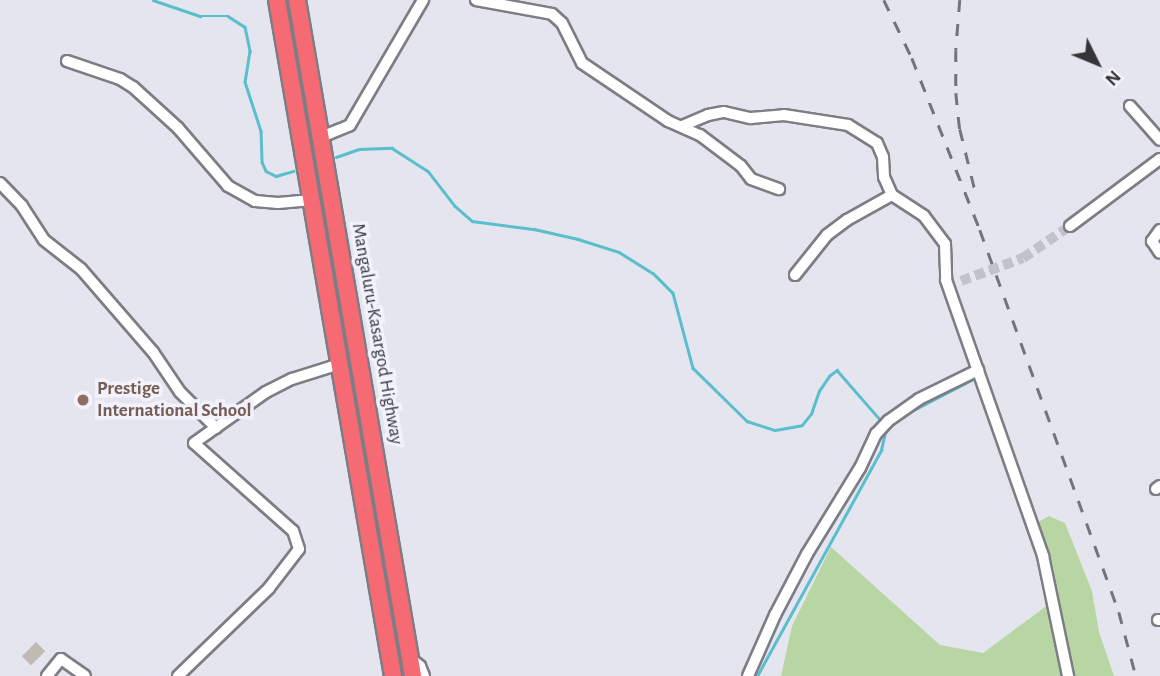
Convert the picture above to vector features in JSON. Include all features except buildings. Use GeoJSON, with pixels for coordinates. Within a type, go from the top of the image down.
{"type":"FeatureCollection","features":[{"type":"Feature","properties":{"kind":"highway"},"geometry":{"type":"LineString","coordinates":[[278,0],[393,676]]}},
{"type":"Feature","properties":{"kind":"highway","name":"Mangaluru-Kasargod Highway"},"geometry":{"type":"LineString","coordinates":[[297,0],[413,676]]}},
{"type":"Feature","properties":{"kind":"street"},"geometry":{"type":"LineString","coordinates":[[321,137],[350,125],[423,0]]}},
{"type":"Feature","properties":{"kind":"street"},"geometry":{"type":"LineString","coordinates":[[476,0],[552,15],[562,23],[582,63],[741,166],[751,179],[779,189]]}},
{"type":"Feature","properties":{"kind":"street"},"geometry":{"type":"LineString","coordinates":[[67,61],[120,79],[133,87],[178,128],[228,187],[255,201],[278,204],[312,200]]}},
{"type":"Feature","properties":{"kind":"street"},"geometry":{"type":"LineString","coordinates":[[1130,106],[1160,139]]}},
{"type":"Feature","properties":{"kind":"street"},"geometry":{"type":"LineString","coordinates":[[682,126],[708,115],[724,112],[751,118],[783,115],[848,125],[877,143],[883,157],[884,177],[892,195],[924,216],[945,244],[978,370],[1044,556],[1068,676]]}},
{"type":"Feature","properties":{"kind":"street"},"geometry":{"type":"LineString","coordinates":[[1070,226],[1160,159]]}},
{"type":"Feature","properties":{"kind":"street"},"geometry":{"type":"LineString","coordinates":[[0,183],[22,206],[44,240],[81,270],[153,352],[180,392],[216,428]]}},
{"type":"Feature","properties":{"kind":"street"},"geometry":{"type":"LineString","coordinates":[[795,275],[827,235],[847,220],[892,195]]}},
{"type":"Feature","properties":{"kind":"street"},"geometry":{"type":"LineString","coordinates":[[1160,230],[1152,241],[1160,253]]}},
{"type":"Feature","properties":{"kind":"street"},"geometry":{"type":"LineString","coordinates":[[178,676],[269,588],[299,550],[293,531],[194,443],[266,392],[292,379],[340,364]]}},
{"type":"Feature","properties":{"kind":"street"},"geometry":{"type":"LineString","coordinates":[[748,676],[775,615],[807,554],[884,424],[919,399],[978,370]]}},
{"type":"Feature","properties":{"kind":"street"},"geometry":{"type":"LineString","coordinates":[[410,658],[420,666],[424,676]]}},
{"type":"Feature","properties":{"kind":"street"},"geometry":{"type":"LineString","coordinates":[[47,676],[61,659],[85,676]]}},
{"type":"Feature","properties":{"kind":"green space"},"geometry":{"type":"Polygon","coordinates":[[[1049,516],[1065,523],[1092,591],[1099,632],[1114,676],[781,676],[792,626],[831,547],[940,645],[983,653],[1049,604],[1029,527],[1049,516]]]}},
{"type":"Feature","properties":{"kind":"waterway"},"geometry":{"type":"LineString","coordinates":[[153,0],[200,16],[228,16],[245,27],[250,51],[245,82],[261,131],[262,162],[266,171],[276,176],[293,171]]}},
{"type":"Feature","properties":{"kind":"waterway"},"geometry":{"type":"LineString","coordinates":[[336,157],[359,149],[392,148],[428,171],[455,206],[472,221],[534,229],[578,239],[619,252],[653,273],[673,293],[693,368],[747,421],[775,430],[802,425],[811,414],[819,391],[829,376],[837,370],[883,423]]}},
{"type":"Feature","properties":{"kind":"waterway"},"geometry":{"type":"LineString","coordinates":[[906,414],[975,378]]}},
{"type":"Feature","properties":{"kind":"waterway"},"geometry":{"type":"LineString","coordinates":[[757,676],[881,450],[886,429]]}},
{"type":"Feature","properties":{"kind":"tunnel"},"geometry":{"type":"LineString","coordinates":[[961,281],[1023,258],[1070,226]]}},
{"type":"Feature","properties":{"kind":"railway"},"geometry":{"type":"LineString","coordinates":[[884,0],[912,58],[980,230],[1119,612],[1136,676]]}},
{"type":"Feature","properties":{"kind":"railway"},"geometry":{"type":"LineString","coordinates":[[960,0],[956,93],[960,129],[975,190]]}},
{"type":"Feature","properties":{"kind":"place","name":"Prestige International School"},"geometry":{"type":"Point","coordinates":[83,400]}}]}
